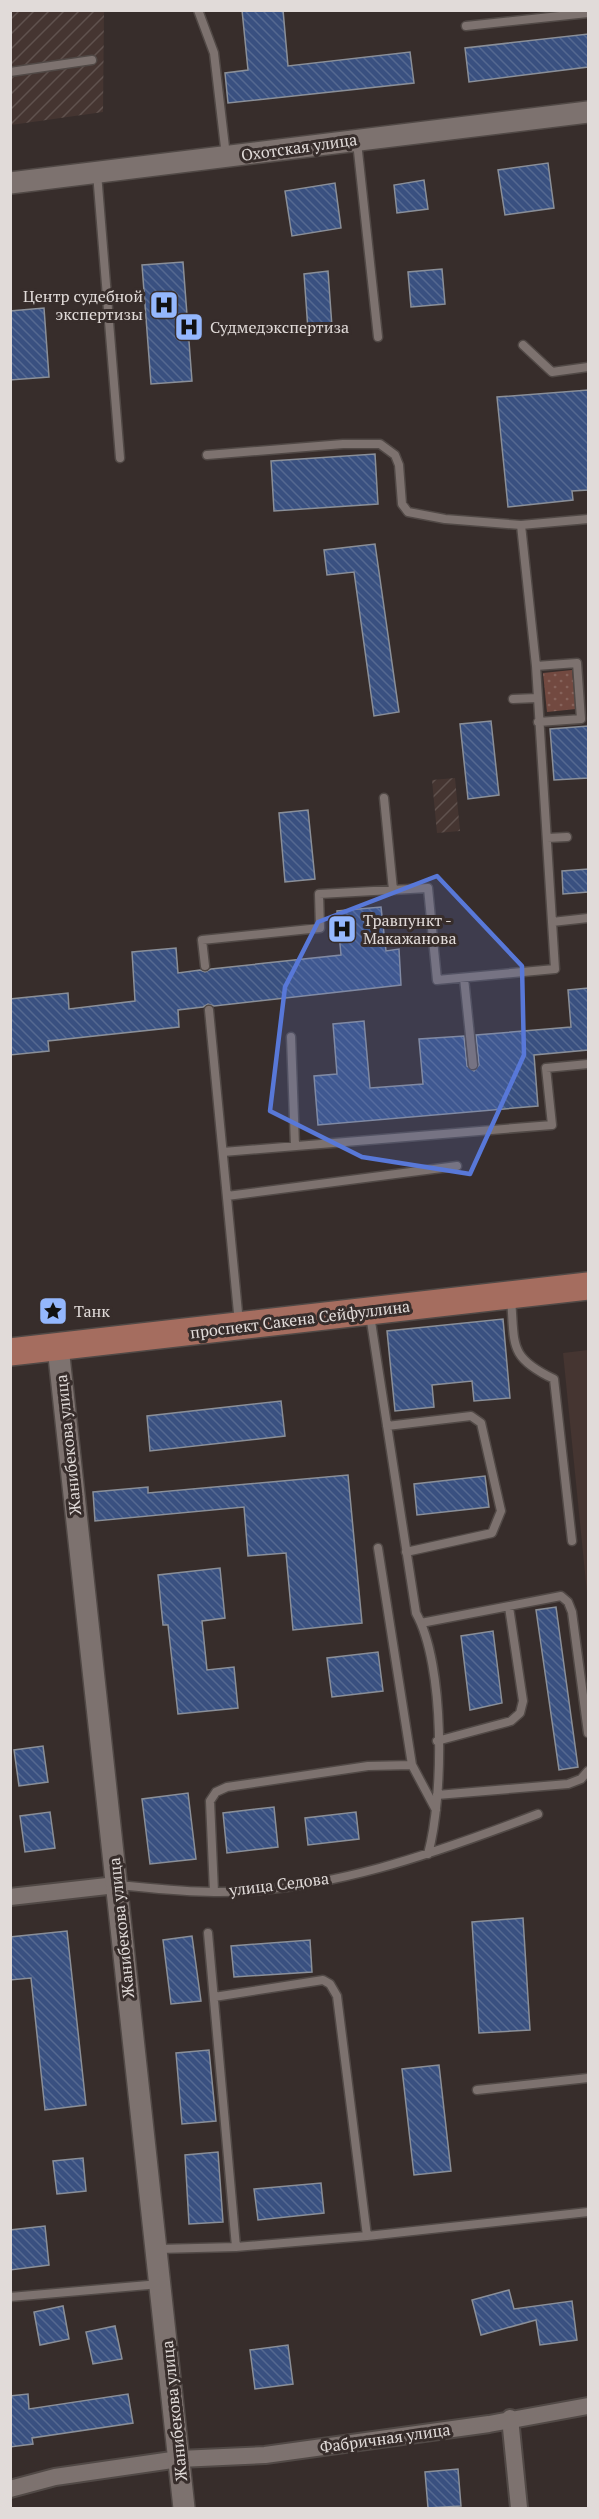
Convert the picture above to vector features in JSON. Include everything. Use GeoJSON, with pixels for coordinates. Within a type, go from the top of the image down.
{"type":"FeatureCollection","features":[{"type":"Feature","properties":{"kind":"main road","name":"проспект Сакена Сейфуллина"},"geometry":{"type":"LineString","coordinates":[[10,1353],[588,1286]]}},
{"type":"Feature","properties":{"kind":"street","name":"Охотская улица"},"geometry":{"type":"LineString","coordinates":[[10,183],[588,112]]}},
{"type":"Feature","properties":{"kind":"street","name":"Жанибекова улица"},"geometry":{"type":"LineString","coordinates":[[58,1347],[158,2249],[184,2508]]}},
{"type":"Feature","properties":{"kind":"street","name":"улица Седова"},"geometry":{"type":"LineString","coordinates":[[10,1898],[116,1885]]}},
{"type":"Feature","properties":{"kind":"street","name":"Фабричная улица"},"geometry":{"type":"LineString","coordinates":[[10,2489],[55,2477],[179,2459],[265,2455],[489,2424],[510,2418],[588,2406]]}},
{"type":"Feature","properties":{"kind":"street"},"geometry":{"type":"LineString","coordinates":[[510,2418],[519,2508]]}},
{"type":"Feature","properties":{"kind":"lane"},"geometry":{"type":"LineString","coordinates":[[198,10],[214,53],[226,156]]}},
{"type":"Feature","properties":{"kind":"lane"},"geometry":{"type":"LineString","coordinates":[[465,27],[588,13]]}},
{"type":"Feature","properties":{"kind":"lane"},"geometry":{"type":"LineString","coordinates":[[10,72],[92,60]]}},
{"type":"Feature","properties":{"kind":"lane"},"geometry":{"type":"LineString","coordinates":[[357,139],[378,337]]}},
{"type":"Feature","properties":{"kind":"lane"},"geometry":{"type":"LineString","coordinates":[[97,173],[120,458]]}},
{"type":"Feature","properties":{"kind":"lane"},"geometry":{"type":"LineString","coordinates":[[523,345],[552,372],[588,367]]}},
{"type":"Feature","properties":{"kind":"lane"},"geometry":{"type":"LineString","coordinates":[[207,455],[343,444],[380,444],[395,455],[399,465],[402,504],[408,512],[445,519],[521,525],[588,519]]}},
{"type":"Feature","properties":{"kind":"lane"},"geometry":{"type":"LineString","coordinates":[[204,966],[202,940],[320,928],[319,894],[428,888],[437,980],[555,969],[536,666],[521,525]]}},
{"type":"Feature","properties":{"kind":"lane"},"geometry":{"type":"LineString","coordinates":[[536,666],[577,663],[581,718],[538,722]]}},
{"type":"Feature","properties":{"kind":"lane"},"geometry":{"type":"LineString","coordinates":[[513,699],[537,698]]}},
{"type":"Feature","properties":{"kind":"lane"},"geometry":{"type":"LineString","coordinates":[[384,798],[393,890]]}},
{"type":"Feature","properties":{"kind":"lane"},"geometry":{"type":"LineString","coordinates":[[547,838],[567,837]]}},
{"type":"Feature","properties":{"kind":"lane"},"geometry":{"type":"LineString","coordinates":[[552,922],[588,918]]}},
{"type":"Feature","properties":{"kind":"lane"},"geometry":{"type":"LineString","coordinates":[[464,978],[473,1065]]}},
{"type":"Feature","properties":{"kind":"lane"},"geometry":{"type":"LineString","coordinates":[[209,1010],[239,1326]]}},
{"type":"Feature","properties":{"kind":"lane"},"geometry":{"type":"LineString","coordinates":[[291,1037],[295,1146]]}},
{"type":"Feature","properties":{"kind":"lane"},"geometry":{"type":"LineString","coordinates":[[222,1152],[552,1125],[546,1068],[588,1064]]}},
{"type":"Feature","properties":{"kind":"lane"},"geometry":{"type":"LineString","coordinates":[[227,1196],[457,1166]]}},
{"type":"Feature","properties":{"kind":"lane"},"geometry":{"type":"LineString","coordinates":[[510,1295],[516,1352],[533,1369],[554,1379],[572,1541]]}},
{"type":"Feature","properties":{"kind":"lane"},"geometry":{"type":"LineString","coordinates":[[369,1312],[416,1613],[426,1633],[434,1682],[437,1795],[428,1854]]}},
{"type":"Feature","properties":{"kind":"lane"},"geometry":{"type":"LineString","coordinates":[[387,1426],[471,1416],[481,1423],[501,1511],[492,1533],[406,1552]]}},
{"type":"Feature","properties":{"kind":"lane"},"geometry":{"type":"LineString","coordinates":[[378,1548],[412,1765],[436,1811]]}},
{"type":"Feature","properties":{"kind":"lane"},"geometry":{"type":"LineString","coordinates":[[421,1623],[561,1596],[568,1602],[572,1612],[588,1733]]}},
{"type":"Feature","properties":{"kind":"lane"},"geometry":{"type":"LineString","coordinates":[[437,1741],[511,1722],[520,1713],[523,1701],[509,1607]]}},
{"type":"Feature","properties":{"kind":"lane"},"geometry":{"type":"LineString","coordinates":[[214,1892],[210,1802],[216,1792],[227,1787],[368,1766],[412,1765]]}},
{"type":"Feature","properties":{"kind":"lane"},"geometry":{"type":"LineString","coordinates":[[437,1795],[568,1784],[581,1779],[588,1771]]}},
{"type":"Feature","properties":{"kind":"lane","name":"улица Седова"},"geometry":{"type":"LineString","coordinates":[[116,1885],[214,1892],[275,1888],[344,1875],[428,1854],[538,1814]]}},
{"type":"Feature","properties":{"kind":"lane"},"geometry":{"type":"LineString","coordinates":[[208,1933],[236,2247]]}},
{"type":"Feature","properties":{"kind":"lane"},"geometry":{"type":"LineString","coordinates":[[214,1997],[323,1980],[330,1984],[337,1996],[367,2236]]}},
{"type":"Feature","properties":{"kind":"lane"},"geometry":{"type":"LineString","coordinates":[[477,2090],[588,2078]]}},
{"type":"Feature","properties":{"kind":"lane"},"geometry":{"type":"LineString","coordinates":[[158,2249],[236,2247],[367,2236],[588,2212]]}},
{"type":"Feature","properties":{"kind":"lane"},"geometry":{"type":"LineString","coordinates":[[10,2297],[161,2284]]}},
{"type":"Feature","properties":{"kind":"highlighted area"},"geometry":{"type":"Polygon","coordinates":[[[437,876],[522,966],[524,1055],[470,1174],[362,1157],[270,1111],[285,987],[318,922],[437,876]]]}},
{"type":"Feature","properties":{"kind":"shaded area"},"geometry":{"type":"Polygon","coordinates":[[[10,11],[104,11],[103,112],[11,125],[10,11]]]}},
{"type":"Feature","properties":{"kind":"shaded area"},"geometry":{"type":"Polygon","coordinates":[[[572,670],[576,709],[547,712],[543,673],[572,670]]]}},
{"type":"Feature","properties":{"kind":"shaded area"},"geometry":{"type":"Polygon","coordinates":[[[455,778],[460,831],[437,833],[432,780],[455,778]]]}},
{"type":"Feature","properties":{"kind":"shaded area"},"geometry":{"type":"Polygon","coordinates":[[[588,1350],[588,1603],[563,1353],[588,1350]]]}},
{"type":"Feature","properties":{"kind":"building"},"geometry":{"type":"Polygon","coordinates":[[[242,10],[283,10],[288,66],[410,52],[414,83],[228,103],[225,73],[248,70],[242,10]]]}},
{"type":"Feature","properties":{"kind":"building"},"geometry":{"type":"Polygon","coordinates":[[[588,34],[588,67],[469,82],[465,48],[588,34]]]}},
{"type":"Feature","properties":{"kind":"building"},"geometry":{"type":"Polygon","coordinates":[[[548,163],[554,208],[505,215],[498,170],[548,163]]]}},
{"type":"Feature","properties":{"kind":"building"},"geometry":{"type":"Polygon","coordinates":[[[424,180],[428,209],[397,213],[394,185],[424,180]]]}},
{"type":"Feature","properties":{"kind":"building"},"geometry":{"type":"Polygon","coordinates":[[[335,183],[341,228],[292,236],[285,191],[335,183]]]}},
{"type":"Feature","properties":{"kind":"building"},"geometry":{"type":"Polygon","coordinates":[[[183,262],[192,381],[151,384],[142,265],[183,262]]]}},
{"type":"Feature","properties":{"kind":"building"},"geometry":{"type":"Polygon","coordinates":[[[442,269],[445,304],[411,307],[408,272],[442,269]]]}},
{"type":"Feature","properties":{"kind":"building"},"geometry":{"type":"Polygon","coordinates":[[[328,271],[332,327],[308,330],[304,274],[328,271]]]}},
{"type":"Feature","properties":{"kind":"building"},"geometry":{"type":"Polygon","coordinates":[[[44,308],[49,377],[10,380],[10,311],[44,308]]]}},
{"type":"Feature","properties":{"kind":"building"},"geometry":{"type":"Polygon","coordinates":[[[588,390],[588,490],[572,491],[573,500],[508,507],[497,397],[588,390]]]}},
{"type":"Feature","properties":{"kind":"building"},"geometry":{"type":"Polygon","coordinates":[[[375,454],[378,504],[274,511],[271,461],[375,454]]]}},
{"type":"Feature","properties":{"kind":"building"},"geometry":{"type":"Polygon","coordinates":[[[375,544],[399,712],[374,716],[354,572],[327,575],[324,550],[375,544]]]}},
{"type":"Feature","properties":{"kind":"building"},"geometry":{"type":"Polygon","coordinates":[[[491,721],[499,795],[468,799],[460,724],[491,721]]]}},
{"type":"Feature","properties":{"kind":"building"},"geometry":{"type":"Polygon","coordinates":[[[588,726],[588,778],[554,780],[550,729],[588,726]]]}},
{"type":"Feature","properties":{"kind":"building"},"geometry":{"type":"Polygon","coordinates":[[[308,810],[315,879],[285,882],[279,813],[308,810]]]}},
{"type":"Feature","properties":{"kind":"building"},"geometry":{"type":"Polygon","coordinates":[[[588,869],[588,892],[563,894],[562,871],[588,869]]]}},
{"type":"Feature","properties":{"kind":"building"},"geometry":{"type":"Polygon","coordinates":[[[381,907],[386,951],[399,949],[401,985],[214,1006],[208,1004],[203,1007],[178,1010],[179,1027],[48,1041],[49,1051],[10,1055],[10,999],[68,993],[69,1009],[135,1001],[132,952],[176,948],[178,973],[200,970],[205,972],[211,969],[341,955],[337,911],[381,907]]]}},
{"type":"Feature","properties":{"kind":"building"},"geometry":{"type":"Polygon","coordinates":[[[588,988],[588,1050],[534,1055],[538,1106],[318,1125],[314,1076],[337,1074],[333,1024],[364,1021],[370,1088],[423,1084],[419,1039],[464,1036],[467,1066],[474,1071],[479,1065],[476,1035],[571,1027],[568,990],[588,988]]]}},
{"type":"Feature","properties":{"kind":"building"},"geometry":{"type":"Polygon","coordinates":[[[503,1319],[510,1398],[474,1401],[472,1381],[432,1385],[434,1407],[395,1411],[387,1331],[503,1319]]]}},
{"type":"Feature","properties":{"kind":"building"},"geometry":{"type":"Polygon","coordinates":[[[281,1401],[285,1436],[150,1451],[147,1416],[281,1401]]]}},
{"type":"Feature","properties":{"kind":"building"},"geometry":{"type":"Polygon","coordinates":[[[348,1475],[362,1623],[293,1630],[286,1553],[248,1556],[244,1507],[95,1521],[93,1492],[148,1487],[148,1493],[348,1475]]]}},
{"type":"Feature","properties":{"kind":"building"},"geometry":{"type":"Polygon","coordinates":[[[485,1476],[489,1507],[417,1515],[414,1484],[485,1476]]]}},
{"type":"Feature","properties":{"kind":"building"},"geometry":{"type":"Polygon","coordinates":[[[220,1568],[225,1618],[202,1621],[207,1670],[234,1667],[238,1708],[178,1714],[168,1625],[163,1625],[158,1575],[220,1568]]]}},
{"type":"Feature","properties":{"kind":"building"},"geometry":{"type":"Polygon","coordinates":[[[556,1607],[578,1767],[559,1770],[536,1610],[556,1607]]]}},
{"type":"Feature","properties":{"kind":"building"},"geometry":{"type":"Polygon","coordinates":[[[493,1631],[502,1703],[470,1710],[461,1636],[493,1631]]]}},
{"type":"Feature","properties":{"kind":"building"},"geometry":{"type":"Polygon","coordinates":[[[378,1652],[383,1691],[332,1697],[327,1658],[378,1652]]]}},
{"type":"Feature","properties":{"kind":"building"},"geometry":{"type":"Polygon","coordinates":[[[43,1746],[48,1782],[19,1786],[14,1750],[43,1746]]]}},
{"type":"Feature","properties":{"kind":"building"},"geometry":{"type":"Polygon","coordinates":[[[188,1793],[196,1859],[150,1864],[142,1799],[188,1793]]]}},
{"type":"Feature","properties":{"kind":"building"},"geometry":{"type":"Polygon","coordinates":[[[274,1807],[278,1847],[227,1853],[223,1813],[274,1807]]]}},
{"type":"Feature","properties":{"kind":"building"},"geometry":{"type":"Polygon","coordinates":[[[50,1812],[55,1848],[25,1852],[20,1816],[50,1812]]]}},
{"type":"Feature","properties":{"kind":"building"},"geometry":{"type":"Polygon","coordinates":[[[356,1812],[359,1839],[308,1845],[305,1818],[356,1812]]]}},
{"type":"Feature","properties":{"kind":"building"},"geometry":{"type":"Polygon","coordinates":[[[523,1918],[530,2030],[479,2033],[472,1922],[523,1918]]]}},
{"type":"Feature","properties":{"kind":"building"},"geometry":{"type":"Polygon","coordinates":[[[67,1931],[86,2105],[45,2110],[31,1978],[10,1980],[10,1937],[67,1931]]]}},
{"type":"Feature","properties":{"kind":"building"},"geometry":{"type":"Polygon","coordinates":[[[192,1936],[201,2001],[171,2004],[163,1940],[192,1936]]]}},
{"type":"Feature","properties":{"kind":"building"},"geometry":{"type":"Polygon","coordinates":[[[310,1940],[312,1972],[234,1977],[231,1946],[310,1940]]]}},
{"type":"Feature","properties":{"kind":"building"},"geometry":{"type":"Polygon","coordinates":[[[209,2050],[216,2121],[182,2124],[176,2053],[209,2050]]]}},
{"type":"Feature","properties":{"kind":"building"},"geometry":{"type":"Polygon","coordinates":[[[439,2065],[451,2171],[414,2175],[402,2069],[439,2065]]]}},
{"type":"Feature","properties":{"kind":"building"},"geometry":{"type":"Polygon","coordinates":[[[218,2152],[223,2222],[189,2224],[185,2155],[218,2152]]]}},
{"type":"Feature","properties":{"kind":"building"},"geometry":{"type":"Polygon","coordinates":[[[83,2158],[86,2191],[57,2194],[53,2161],[83,2158]]]}},
{"type":"Feature","properties":{"kind":"building"},"geometry":{"type":"Polygon","coordinates":[[[321,2183],[324,2213],[258,2220],[254,2189],[321,2183]]]}},
{"type":"Feature","properties":{"kind":"building"},"geometry":{"type":"Polygon","coordinates":[[[45,2226],[49,2265],[10,2270],[10,2230],[45,2226]]]}},
{"type":"Feature","properties":{"kind":"building"},"geometry":{"type":"Polygon","coordinates":[[[509,2290],[514,2309],[572,2301],[577,2340],[540,2345],[536,2320],[481,2335],[472,2300],[509,2290]]]}},
{"type":"Feature","properties":{"kind":"building"},"geometry":{"type":"Polygon","coordinates":[[[63,2306],[69,2339],[40,2345],[34,2312],[63,2306]]]}},
{"type":"Feature","properties":{"kind":"building"},"geometry":{"type":"Polygon","coordinates":[[[115,2326],[122,2359],[93,2364],[86,2332],[115,2326]]]}},
{"type":"Feature","properties":{"kind":"building"},"geometry":{"type":"Polygon","coordinates":[[[288,2345],[293,2384],[255,2389],[250,2350],[288,2345]]]}},
{"type":"Feature","properties":{"kind":"building"},"geometry":{"type":"Polygon","coordinates":[[[28,2394],[29,2409],[128,2394],[133,2423],[32,2438],[33,2444],[10,2447],[10,2396],[28,2394]]]}},
{"type":"Feature","properties":{"kind":"building"},"geometry":{"type":"Polygon","coordinates":[[[458,2469],[461,2506],[428,2508],[425,2472],[458,2469]]]}},
{"type":"Feature","properties":{"kind":"place","name":"Центр судебной экспертизы"},"geometry":{"type":"Point","coordinates":[164,305]}},
{"type":"Feature","properties":{"kind":"place","name":"Судмедэкспертиза"},"geometry":{"type":"Point","coordinates":[189,327]}},
{"type":"Feature","properties":{"kind":"place","name":"Травпункт - Макажанова"},"geometry":{"type":"Point","coordinates":[342,929]}},
{"type":"Feature","properties":{"kind":"place","name":"Танк"},"geometry":{"type":"Point","coordinates":[53,1311]}}]}
